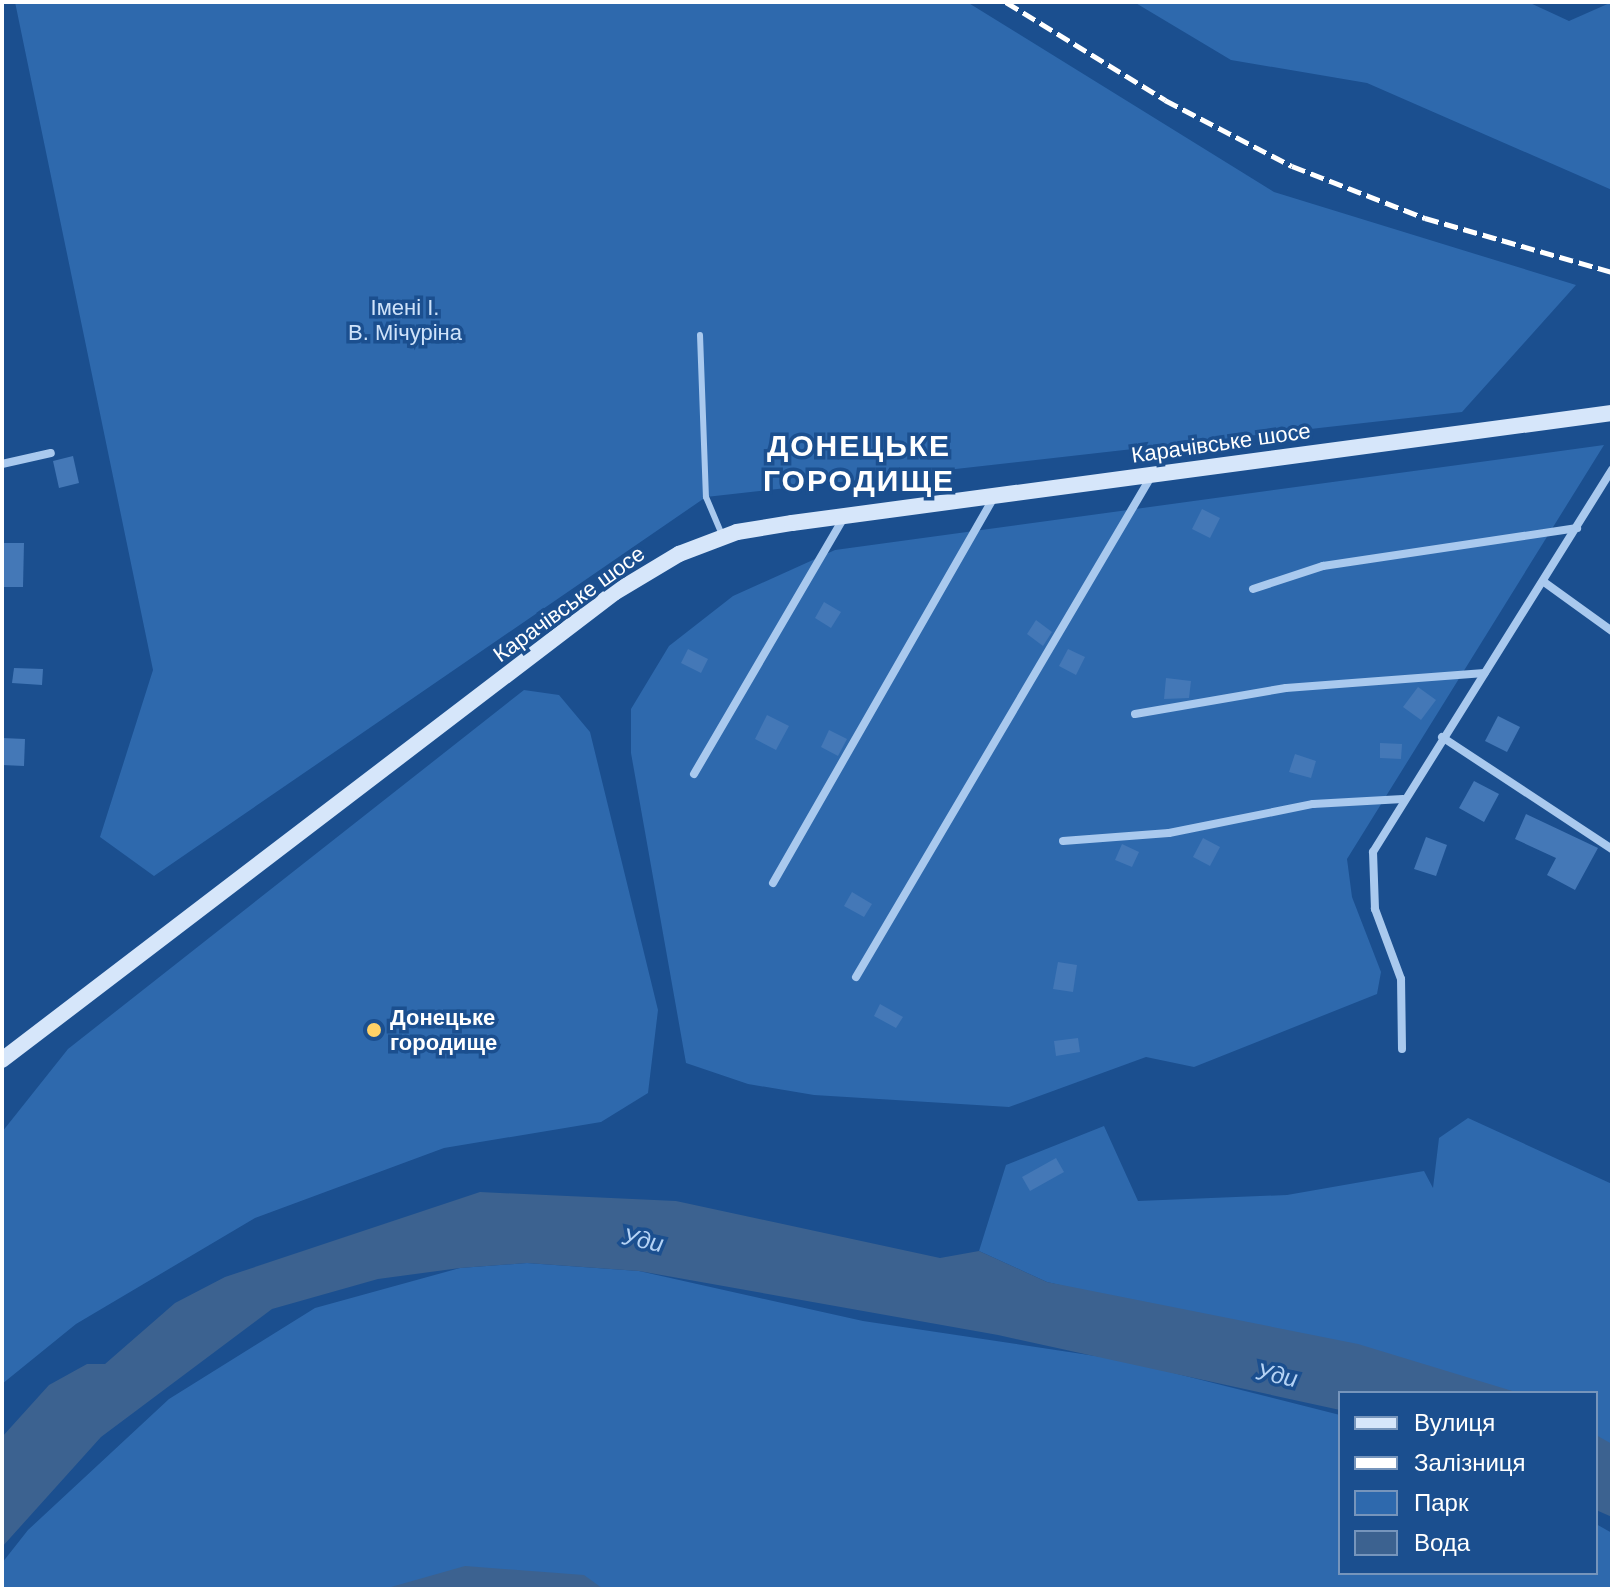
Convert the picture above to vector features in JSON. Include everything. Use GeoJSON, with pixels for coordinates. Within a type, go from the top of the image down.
{"type":"FeatureCollection","features":[{"type":"Feature","properties":{"kind":"main road","name":"Карачівське шосе"},"geometry":{"type":"LineString","coordinates":[[2,1060],[614,593],[723,537],[844,516],[1612,413]]}},
{"type":"Feature","properties":{"kind":"street"},"geometry":{"type":"LineString","coordinates":[[2,464],[51,453]]}},
{"type":"Feature","properties":{"kind":"street"},"geometry":{"type":"LineString","coordinates":[[1402,1049],[1401,979],[1369,875],[1403,799],[1544,582],[1612,470]]}},
{"type":"Feature","properties":{"kind":"street"},"geometry":{"type":"LineString","coordinates":[[856,977],[1153,474]]}},
{"type":"Feature","properties":{"kind":"street"},"geometry":{"type":"LineString","coordinates":[[773,883],[995,496]]}},
{"type":"Feature","properties":{"kind":"street"},"geometry":{"type":"LineString","coordinates":[[694,774],[844,516]]}},
{"type":"Feature","properties":{"kind":"street"},"geometry":{"type":"LineString","coordinates":[[1253,589],[1323,566],[1577,528]]}},
{"type":"Feature","properties":{"kind":"street"},"geometry":{"type":"LineString","coordinates":[[1544,582],[1612,631]]}},
{"type":"Feature","properties":{"kind":"street"},"geometry":{"type":"LineString","coordinates":[[1135,714],[1286,688],[1484,673]]}},
{"type":"Feature","properties":{"kind":"street"},"geometry":{"type":"LineString","coordinates":[[1442,737],[1612,849]]}},
{"type":"Feature","properties":{"kind":"street"},"geometry":{"type":"LineString","coordinates":[[1063,841],[1169,833],[1313,804],[1403,799]]}},
{"type":"Feature","properties":{"kind":"lane"},"geometry":{"type":"LineString","coordinates":[[700,335],[706,497],[723,537]]}},
{"type":"Feature","properties":{"kind":"green space","name":"Імені І. В. Мічуріна"},"geometry":{"type":"Polygon","coordinates":[[[15,2],[967,2],[1274,192],[1576,285],[1462,412],[706,497],[154,876],[100,837],[153,670],[15,2]]]}},
{"type":"Feature","properties":{"kind":"green space"},"geometry":{"type":"Polygon","coordinates":[[[1134,2],[1528,2],[1569,21],[1612,2],[1612,190],[1367,83],[1231,60],[1134,2]]]}},
{"type":"Feature","properties":{"kind":"green space"},"geometry":{"type":"Polygon","coordinates":[[[1604,445],[1347,859],[1352,897],[1381,972],[1377,994],[1194,1067],[1146,1057],[1009,1107],[814,1095],[748,1084],[686,1063],[631,753],[631,709],[669,646],[733,596],[835,550],[1604,445]]]}},
{"type":"Feature","properties":{"kind":"green space","name":"Донецьке городище"},"geometry":{"type":"Polygon","coordinates":[[[524,690],[559,695],[590,732],[658,1010],[648,1093],[601,1122],[444,1148],[255,1218],[76,1324],[2,1384],[2,1132],[68,1049],[524,690]]]}},
{"type":"Feature","properties":{"kind":"green space"},"geometry":{"type":"Polygon","coordinates":[[[1468,1118],[1612,1184],[1612,1452],[1598,1443],[1598,1391],[1509,1391],[1047,1282],[979,1251],[1006,1165],[1104,1126],[1138,1201],[1287,1195],[1424,1171],[1433,1188],[1439,1138],[1468,1118]]]}},
{"type":"Feature","properties":{"kind":"green space"},"geometry":{"type":"Polygon","coordinates":[[[527,1263],[639,1271],[863,1321],[1122,1360],[1338,1414],[1338,1575],[1598,1575],[1598,1525],[1612,1533],[1612,1589],[2,1589],[2,1563],[28,1530],[169,1399],[315,1308],[460,1268],[527,1263]]]}},
{"type":"Feature","properties":{"kind":"water","name":"Уди"},"geometry":{"type":"Polygon","coordinates":[[[480,1192],[676,1201],[940,1258],[979,1251],[1047,1282],[1358,1344],[1512,1391],[1338,1391],[1338,1410],[998,1335],[639,1271],[527,1263],[460,1268],[378,1279],[272,1309],[101,1437],[2,1547],[2,1437],[49,1385],[87,1364],[105,1364],[175,1303],[225,1277],[480,1192]]]}},
{"type":"Feature","properties":{"kind":"water"},"geometry":{"type":"Polygon","coordinates":[[[1598,1436],[1612,1444],[1612,1517],[1598,1511],[1598,1436]]]}},
{"type":"Feature","properties":{"kind":"water"},"geometry":{"type":"Polygon","coordinates":[[[465,1566],[584,1575],[602,1588],[384,1589],[465,1566]]]}},
{"type":"Feature","properties":{"kind":"building"},"geometry":{"type":"Polygon","coordinates":[[[73,456],[79,483],[59,488],[53,461],[73,456]]]}},
{"type":"Feature","properties":{"kind":"building"},"geometry":{"type":"Polygon","coordinates":[[[1202,509],[1220,518],[1210,538],[1192,529],[1202,509]]]}},
{"type":"Feature","properties":{"kind":"building"},"geometry":{"type":"Polygon","coordinates":[[[4,543],[24,543],[23,587],[3,587],[4,543]]]}},
{"type":"Feature","properties":{"kind":"building"},"geometry":{"type":"Polygon","coordinates":[[[824,602],[841,612],[831,628],[815,618],[824,602]]]}},
{"type":"Feature","properties":{"kind":"building"},"geometry":{"type":"Polygon","coordinates":[[[1036,620],[1052,632],[1043,646],[1027,634],[1036,620]]]}},
{"type":"Feature","properties":{"kind":"building"},"geometry":{"type":"Polygon","coordinates":[[[688,649],[708,659],[701,673],[681,663],[688,649]]]}},
{"type":"Feature","properties":{"kind":"building"},"geometry":{"type":"Polygon","coordinates":[[[1068,649],[1085,657],[1076,675],[1059,666],[1068,649]]]}},
{"type":"Feature","properties":{"kind":"building"},"geometry":{"type":"Polygon","coordinates":[[[14,668],[43,669],[42,685],[12,683],[14,668]]]}},
{"type":"Feature","properties":{"kind":"building"},"geometry":{"type":"Polygon","coordinates":[[[1166,678],[1191,681],[1189,698],[1164,699],[1166,678]]]}},
{"type":"Feature","properties":{"kind":"building"},"geometry":{"type":"Polygon","coordinates":[[[1418,687],[1436,700],[1421,720],[1403,707],[1418,687]]]}},
{"type":"Feature","properties":{"kind":"building"},"geometry":{"type":"Polygon","coordinates":[[[767,715],[789,726],[776,750],[755,739],[767,715]]]}},
{"type":"Feature","properties":{"kind":"building"},"geometry":{"type":"Polygon","coordinates":[[[1498,716],[1520,727],[1507,752],[1485,741],[1498,716]]]}},
{"type":"Feature","properties":{"kind":"building"},"geometry":{"type":"Polygon","coordinates":[[[829,730],[847,739],[838,756],[821,747],[829,730]]]}},
{"type":"Feature","properties":{"kind":"building"},"geometry":{"type":"Polygon","coordinates":[[[2,738],[25,739],[24,766],[2,765],[2,738]]]}},
{"type":"Feature","properties":{"kind":"building"},"geometry":{"type":"Polygon","coordinates":[[[1380,743],[1402,744],[1401,759],[1380,758],[1380,743]]]}},
{"type":"Feature","properties":{"kind":"building"},"geometry":{"type":"Polygon","coordinates":[[[1295,754],[1316,761],[1311,778],[1289,772],[1295,754]]]}},
{"type":"Feature","properties":{"kind":"building"},"geometry":{"type":"Polygon","coordinates":[[[1474,781],[1499,794],[1484,822],[1459,808],[1474,781]]]}},
{"type":"Feature","properties":{"kind":"building"},"geometry":{"type":"Polygon","coordinates":[[[1526,814],[1598,848],[1575,890],[1547,875],[1556,858],[1515,839],[1526,814]]]}},
{"type":"Feature","properties":{"kind":"building"},"geometry":{"type":"Polygon","coordinates":[[[1426,837],[1447,845],[1436,876],[1414,869],[1426,837]]]}},
{"type":"Feature","properties":{"kind":"building"},"geometry":{"type":"Polygon","coordinates":[[[1203,838],[1220,847],[1210,866],[1193,857],[1203,838]]]}},
{"type":"Feature","properties":{"kind":"building"},"geometry":{"type":"Polygon","coordinates":[[[1122,844],[1139,852],[1132,867],[1115,860],[1122,844]]]}},
{"type":"Feature","properties":{"kind":"building"},"geometry":{"type":"Polygon","coordinates":[[[852,892],[872,904],[864,917],[844,906],[852,892]]]}},
{"type":"Feature","properties":{"kind":"building"},"geometry":{"type":"Polygon","coordinates":[[[1058,962],[1077,965],[1073,992],[1053,989],[1058,962]]]}},
{"type":"Feature","properties":{"kind":"building"},"geometry":{"type":"Polygon","coordinates":[[[880,1004],[903,1017],[896,1028],[874,1016],[880,1004]]]}},
{"type":"Feature","properties":{"kind":"building"},"geometry":{"type":"Polygon","coordinates":[[[1078,1038],[1080,1052],[1056,1056],[1054,1041],[1078,1038]]]}},
{"type":"Feature","properties":{"kind":"building"},"geometry":{"type":"Polygon","coordinates":[[[1056,1158],[1064,1172],[1030,1191],[1022,1177],[1056,1158]]]}},
{"type":"Feature","properties":{"kind":"railway"},"geometry":{"type":"LineString","coordinates":[[1006,2],[1165,100],[1292,166],[1425,218],[1612,272]]}},
{"type":"Feature","properties":{"kind":"place","name":"Донецьке городище"},"geometry":{"type":"Point","coordinates":[374,1030]}},
{"type":"Feature","properties":{"kind":"district","name":"ДОНЕЦЬКЕ ГОРОДИЩЕ"},"geometry":{"type":"Point","coordinates":[859,463]}}]}
